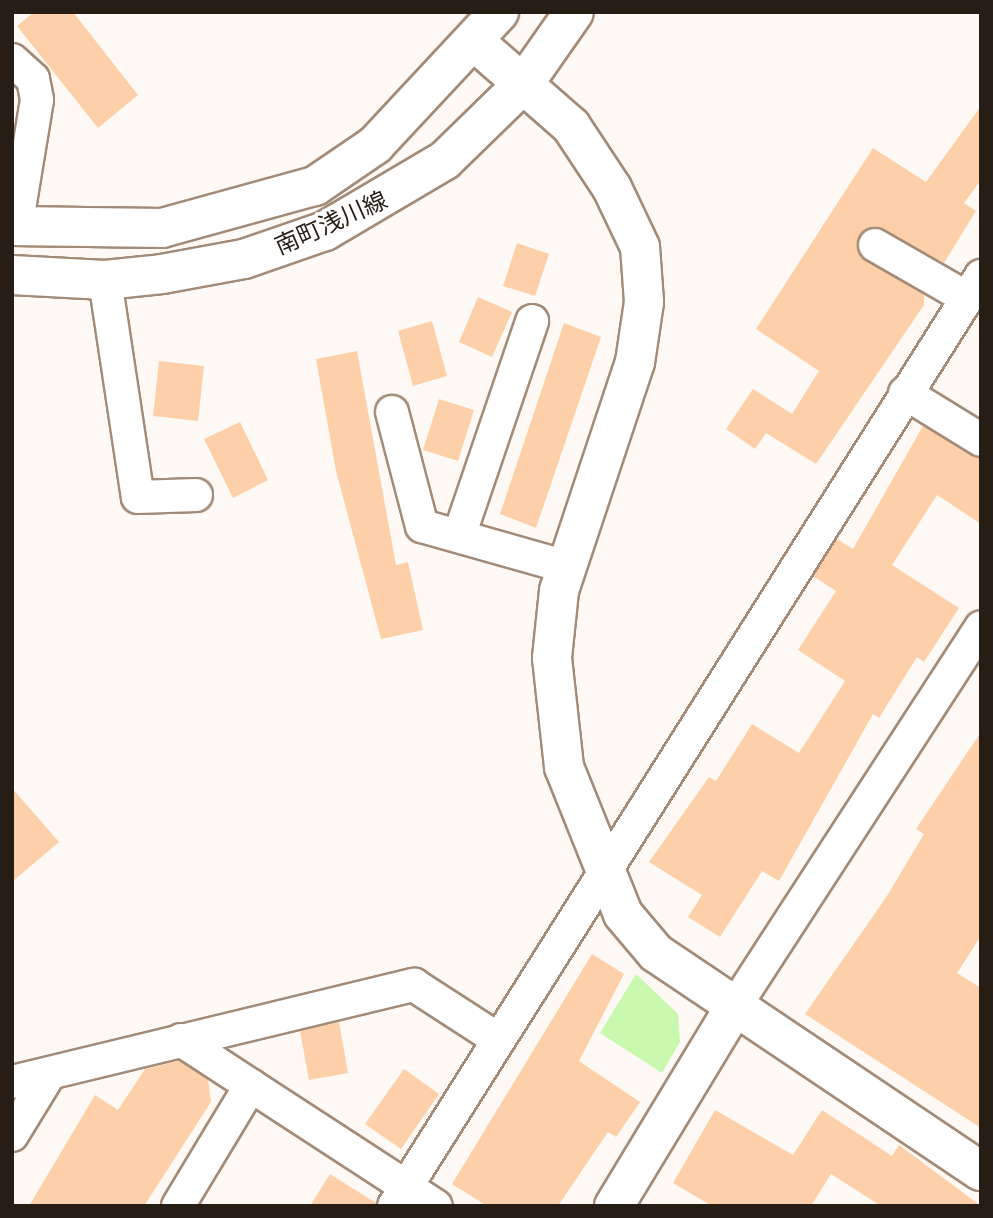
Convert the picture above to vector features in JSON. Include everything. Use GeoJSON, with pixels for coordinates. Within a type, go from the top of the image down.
{"type":"FeatureCollection","features":[{"type":"Feature","properties":{"kind":"street","name":"南町浅川線"},"geometry":{"type":"LineString","coordinates":[[14,227],[162,228],[315,186],[375,145],[475,42],[499,12]]}},
{"type":"Feature","properties":{"kind":"street","name":"南町浅川線"},"geometry":{"type":"LineString","coordinates":[[12,275],[105,280],[244,259],[325,231],[445,160],[525,82],[573,12]]}},
{"type":"Feature","properties":{"kind":"street"},"geometry":{"type":"LineString","coordinates":[[475,42],[525,82],[571,126],[612,188],[640,247],[644,302],[635,362],[567,568],[552,658],[564,767],[623,914],[656,953],[737,1003],[981,1171]]}},
{"type":"Feature","properties":{"kind":"street"},"geometry":{"type":"LineString","coordinates":[[12,60],[33,79],[37,100],[14,227]]}},
{"type":"Feature","properties":{"kind":"street"},"geometry":{"type":"LineString","coordinates":[[400,1196],[496,1038],[974,287],[875,245]]}},
{"type":"Feature","properties":{"kind":"street"},"geometry":{"type":"LineString","coordinates":[[105,280],[138,497],[196,495]]}},
{"type":"Feature","properties":{"kind":"street"},"geometry":{"type":"LineString","coordinates":[[459,536],[532,321]]}},
{"type":"Feature","properties":{"kind":"street"},"geometry":{"type":"LineString","coordinates":[[905,393],[981,440]]}},
{"type":"Feature","properties":{"kind":"street"},"geometry":{"type":"LineString","coordinates":[[392,412],[422,526],[567,568]]}},
{"type":"Feature","properties":{"kind":"street"},"geometry":{"type":"LineString","coordinates":[[614,1206],[737,1003],[981,626]]}},
{"type":"Feature","properties":{"kind":"street"},"geometry":{"type":"LineString","coordinates":[[12,1082],[48,1076],[414,985],[496,1038]]}},
{"type":"Feature","properties":{"kind":"street"},"geometry":{"type":"LineString","coordinates":[[181,1041],[251,1086],[400,1196],[436,1206]]}},
{"type":"Feature","properties":{"kind":"street"},"geometry":{"type":"LineString","coordinates":[[12,1135],[48,1076]]}},
{"type":"Feature","properties":{"kind":"street"},"geometry":{"type":"LineString","coordinates":[[178,1206],[251,1086]]}},
{"type":"Feature","properties":{"kind":"green space"},"geometry":{"type":"Polygon","coordinates":[[[636,974],[678,1014],[680,1042],[662,1073],[600,1033],[636,974]]]}},
{"type":"Feature","properties":{"kind":"building"},"geometry":{"type":"Polygon","coordinates":[[[34,12],[73,12],[138,95],[98,128],[17,26],[34,12]]]}},
{"type":"Feature","properties":{"kind":"building"},"geometry":{"type":"Polygon","coordinates":[[[981,106],[981,180],[964,203],[976,211],[944,263],[884,229],[866,229],[859,236],[860,255],[924,295],[924,305],[816,464],[766,433],[755,449],[726,429],[753,389],[792,414],[819,371],[756,329],[873,148],[926,182],[981,106]]]}},
{"type":"Feature","properties":{"kind":"building"},"geometry":{"type":"Polygon","coordinates":[[[517,243],[549,254],[535,296],[503,286],[517,243]]]}},
{"type":"Feature","properties":{"kind":"building"},"geometry":{"type":"Polygon","coordinates":[[[478,297],[512,312],[492,357],[459,342],[478,297]]]}},
{"type":"Feature","properties":{"kind":"building"},"geometry":{"type":"Polygon","coordinates":[[[432,321],[447,376],[413,386],[398,331],[432,321]]]}},
{"type":"Feature","properties":{"kind":"building"},"geometry":{"type":"Polygon","coordinates":[[[564,323],[601,337],[536,528],[500,514],[564,323]]]}},
{"type":"Feature","properties":{"kind":"building"},"geometry":{"type":"Polygon","coordinates":[[[357,351],[396,565],[408,562],[423,630],[381,639],[336,471],[316,359],[357,351]]]}},
{"type":"Feature","properties":{"kind":"building"},"geometry":{"type":"Polygon","coordinates":[[[159,361],[204,366],[198,421],[153,416],[159,361]]]}},
{"type":"Feature","properties":{"kind":"building"},"geometry":{"type":"Polygon","coordinates":[[[439,399],[474,410],[458,461],[423,450],[439,399]]]}},
{"type":"Feature","properties":{"kind":"building"},"geometry":{"type":"Polygon","coordinates":[[[240,422],[268,480],[233,498],[204,439],[240,422]]]}},
{"type":"Feature","properties":{"kind":"building"},"geometry":{"type":"Polygon","coordinates":[[[923,426],[981,458],[981,524],[937,495],[892,565],[959,608],[924,662],[917,657],[879,718],[873,714],[779,881],[762,871],[720,937],[688,917],[702,895],[649,862],[709,777],[716,781],[752,724],[799,753],[845,681],[798,650],[836,591],[813,576],[837,539],[853,549],[923,426]]]}},
{"type":"Feature","properties":{"kind":"building"},"geometry":{"type":"Polygon","coordinates":[[[981,732],[981,936],[957,973],[981,988],[981,1128],[805,1014],[887,896],[924,834],[916,829],[981,732]]]}},
{"type":"Feature","properties":{"kind":"building"},"geometry":{"type":"Polygon","coordinates":[[[12,788],[59,842],[12,882],[12,788]]]}},
{"type":"Feature","properties":{"kind":"building"},"geometry":{"type":"Polygon","coordinates":[[[592,954],[624,974],[579,1061],[640,1102],[616,1137],[608,1132],[558,1206],[487,1206],[452,1184],[592,954]]]}},
{"type":"Feature","properties":{"kind":"building"},"geometry":{"type":"Polygon","coordinates":[[[339,1022],[348,1073],[309,1080],[300,1031],[339,1022]]]}},
{"type":"Feature","properties":{"kind":"building"},"geometry":{"type":"Polygon","coordinates":[[[179,1061],[208,1080],[211,1102],[144,1206],[29,1206],[95,1095],[118,1110],[145,1069],[179,1061]]]}},
{"type":"Feature","properties":{"kind":"building"},"geometry":{"type":"Polygon","coordinates":[[[404,1069],[439,1094],[401,1149],[365,1124],[404,1069]]]}},
{"type":"Feature","properties":{"kind":"building"},"geometry":{"type":"Polygon","coordinates":[[[715,1110],[793,1155],[822,1110],[892,1156],[899,1145],[981,1206],[881,1206],[831,1174],[811,1206],[712,1206],[673,1183],[715,1110]]]}},
{"type":"Feature","properties":{"kind":"building"},"geometry":{"type":"Polygon","coordinates":[[[330,1174],[376,1203],[376,1206],[310,1206],[330,1174]]]}}]}
